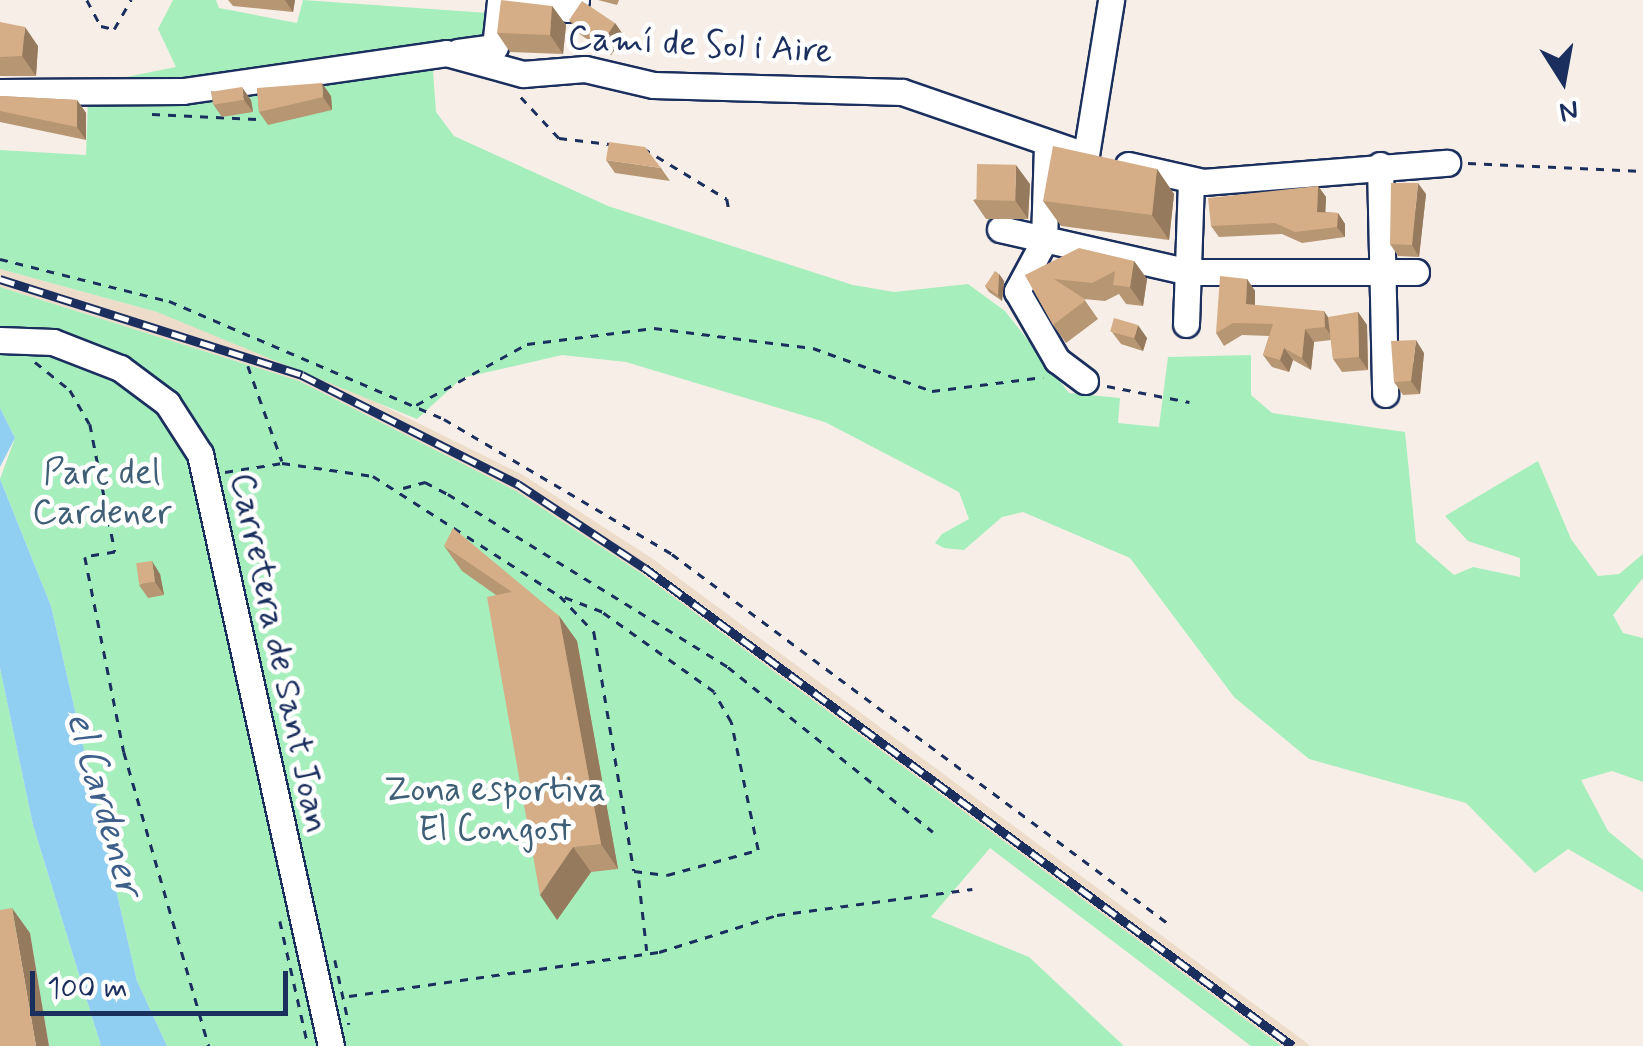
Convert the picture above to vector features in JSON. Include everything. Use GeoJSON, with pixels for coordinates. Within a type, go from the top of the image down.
{"type":"FeatureCollection","features":[{"type":"Feature","properties":{"kind":"street"},"geometry":{"type":"LineString","coordinates":[[492,0],[568,9],[576,0]]}},
{"type":"Feature","properties":{"kind":"street"},"geometry":{"type":"LineString","coordinates":[[1086,155],[1111,0]]}},
{"type":"Feature","properties":{"kind":"street"},"geometry":{"type":"LineString","coordinates":[[452,54],[496,47],[500,1]]}},
{"type":"Feature","properties":{"kind":"street","name":"Camí de Sol i Aire"},"geometry":{"type":"LineString","coordinates":[[0,92],[183,91],[452,54],[523,74],[585,69],[653,85],[902,92],[973,110],[1047,146],[1191,180],[1446,163]]}},
{"type":"Feature","properties":{"kind":"street"},"geometry":{"type":"LineString","coordinates":[[1047,146],[1044,241],[1018,291],[1078,378]]}},
{"type":"Feature","properties":{"kind":"street"},"geometry":{"type":"LineString","coordinates":[[1380,165],[1385,394]]}},
{"type":"Feature","properties":{"kind":"street"},"geometry":{"type":"LineString","coordinates":[[1186,324],[1191,180]]}},
{"type":"Feature","properties":{"kind":"street"},"geometry":{"type":"LineString","coordinates":[[1000,229],[1189,272],[1416,272]]}},
{"type":"Feature","properties":{"kind":"street","name":"Carretera de Sant Joan"},"geometry":{"type":"LineString","coordinates":[[0,340],[53,342],[120,368],[166,403],[200,454],[340,1040]]}},
{"type":"Feature","properties":{"kind":"path"},"geometry":{"type":"LineString","coordinates":[[88,0],[101,26],[114,30],[131,0]]}},
{"type":"Feature","properties":{"kind":"path"},"geometry":{"type":"LineString","coordinates":[[518,93],[559,138],[616,145]]}},
{"type":"Feature","properties":{"kind":"path"},"geometry":{"type":"LineString","coordinates":[[148,114],[257,119]]}},
{"type":"Feature","properties":{"kind":"path"},"geometry":{"type":"LineString","coordinates":[[634,147],[653,149],[727,198],[729,210]]}},
{"type":"Feature","properties":{"kind":"path"},"geometry":{"type":"LineString","coordinates":[[1446,163],[1643,172]]}},
{"type":"Feature","properties":{"kind":"path"},"geometry":{"type":"LineString","coordinates":[[0,259],[169,301],[414,406],[672,554],[1169,924]]}},
{"type":"Feature","properties":{"kind":"path"},"geometry":{"type":"LineString","coordinates":[[414,406],[526,344],[654,328],[813,348],[932,392],[1078,378],[1189,402]]}},
{"type":"Feature","properties":{"kind":"path"},"geometry":{"type":"LineString","coordinates":[[45,358],[32,356],[90,424],[115,552],[86,558],[124,752],[209,1046]]}},
{"type":"Feature","properties":{"kind":"path"},"geometry":{"type":"LineString","coordinates":[[248,366],[282,463]]}},
{"type":"Feature","properties":{"kind":"path"},"geometry":{"type":"LineString","coordinates":[[222,472],[282,463],[336,466],[402,489],[560,596],[651,644],[714,692],[730,722],[758,850],[639,878]]}},
{"type":"Feature","properties":{"kind":"path"},"geometry":{"type":"LineString","coordinates":[[402,489],[413,481],[437,488],[728,667],[933,832]]}},
{"type":"Feature","properties":{"kind":"path"},"geometry":{"type":"LineString","coordinates":[[560,596],[594,632],[639,878],[647,952]]}},
{"type":"Feature","properties":{"kind":"path"},"geometry":{"type":"LineString","coordinates":[[340,1040],[348,996],[647,952],[796,911],[972,888]]}},
{"type":"Feature","properties":{"kind":"path"},"geometry":{"type":"LineString","coordinates":[[279,914],[308,1046]]}},
{"type":"Feature","properties":{"kind":"shaded area"},"geometry":{"type":"Polygon","coordinates":[[[0,269],[157,312],[307,368],[523,475],[653,559],[1311,1046],[1281,1046],[642,574],[516,491],[299,381],[0,287],[0,269]]]}},
{"type":"Feature","properties":{"kind":"green space"},"geometry":{"type":"Polygon","coordinates":[[[173,0],[216,0],[219,8],[297,23],[303,0],[488,13],[484,54],[437,62],[433,71],[436,112],[454,136],[608,206],[853,285],[894,292],[968,284],[1005,311],[1069,393],[1120,398],[1118,423],[1159,427],[1168,357],[1251,355],[1251,395],[1272,413],[1405,432],[1416,542],[1454,575],[1473,567],[1520,577],[1520,558],[1468,541],[1445,516],[1538,461],[1571,539],[1598,576],[1619,574],[1643,554],[1643,578],[1613,615],[1623,633],[1643,638],[1643,782],[1612,771],[1581,780],[1608,831],[1643,860],[1643,892],[1568,849],[1535,873],[1466,803],[1309,759],[1234,697],[1130,558],[1023,512],[1002,517],[964,550],[944,548],[935,543],[942,534],[969,519],[959,492],[825,422],[626,362],[562,355],[462,378],[417,419],[157,312],[0,269],[0,150],[86,155],[88,99],[116,79],[176,67],[158,29],[173,0]]]}},
{"type":"Feature","properties":{"kind":"green space","name":"Zona esportiva El Congost"},"geometry":{"type":"Polygon","coordinates":[[[0,287],[299,381],[516,491],[642,574],[1281,1046],[1251,1046],[990,848],[931,917],[1029,957],[1124,1046],[167,1046],[137,981],[51,606],[0,479],[15,438],[0,408],[0,287]]]}},
{"type":"Feature","properties":{"kind":"green space"},"geometry":{"type":"Polygon","coordinates":[[[0,668],[33,825],[101,1046],[49,1046],[30,934],[0,938],[0,668]]]}},
{"type":"Feature","properties":{"kind":"water"},"geometry":{"type":"Polygon","coordinates":[[[0,408],[15,438],[0,467],[0,408]]]}},
{"type":"Feature","properties":{"kind":"water"},"geometry":{"type":"Polygon","coordinates":[[[0,479],[51,606],[137,981],[167,1046],[101,1046],[33,825],[0,668],[0,479]]]}},
{"type":"Feature","properties":{"kind":"building"},"geometry":{"type":"Polygon","coordinates":[[[501,0],[552,6],[550,35],[497,33],[501,0]]]}},
{"type":"Feature","properties":{"kind":"building"},"geometry":{"type":"Polygon","coordinates":[[[582,1],[615,23],[602,42],[569,20],[582,1]]]}},
{"type":"Feature","properties":{"kind":"building"},"geometry":{"type":"Polygon","coordinates":[[[0,22],[25,27],[22,56],[0,57],[0,22]]]}},
{"type":"Feature","properties":{"kind":"building"},"geometry":{"type":"Polygon","coordinates":[[[322,83],[323,97],[259,112],[257,88],[322,83]]]}},
{"type":"Feature","properties":{"kind":"building"},"geometry":{"type":"Polygon","coordinates":[[[242,87],[244,100],[213,105],[211,92],[242,87]]]}},
{"type":"Feature","properties":{"kind":"building"},"geometry":{"type":"Polygon","coordinates":[[[0,96],[77,100],[77,127],[0,111],[0,96]]]}},
{"type":"Feature","properties":{"kind":"building"},"geometry":{"type":"Polygon","coordinates":[[[609,142],[645,147],[661,168],[606,160],[609,142]]]}},
{"type":"Feature","properties":{"kind":"building"},"geometry":{"type":"Polygon","coordinates":[[[1053,146],[1157,169],[1152,215],[1043,201],[1053,146]]]}},
{"type":"Feature","properties":{"kind":"building"},"geometry":{"type":"Polygon","coordinates":[[[977,164],[1016,165],[1015,201],[976,200],[977,164]]]}},
{"type":"Feature","properties":{"kind":"building"},"geometry":{"type":"Polygon","coordinates":[[[1391,183],[1418,183],[1412,245],[1390,244],[1391,183]]]}},
{"type":"Feature","properties":{"kind":"building"},"geometry":{"type":"Polygon","coordinates":[[[1318,186],[1317,212],[1338,213],[1337,227],[1295,232],[1275,223],[1211,226],[1208,198],[1318,186]]]}},
{"type":"Feature","properties":{"kind":"building"},"geometry":{"type":"Polygon","coordinates":[[[1079,248],[1134,261],[1130,287],[1113,285],[1115,271],[1092,283],[1054,279],[1086,300],[1053,325],[1025,275],[1079,248]]]}},
{"type":"Feature","properties":{"kind":"building"},"geometry":{"type":"Polygon","coordinates":[[[995,271],[999,274],[998,295],[985,286],[995,271]]]}},
{"type":"Feature","properties":{"kind":"building"},"geometry":{"type":"Polygon","coordinates":[[[1220,276],[1247,279],[1246,304],[1324,311],[1325,327],[1305,329],[1302,358],[1284,348],[1280,360],[1263,355],[1273,324],[1233,323],[1216,333],[1220,276]]]}},
{"type":"Feature","properties":{"kind":"building"},"geometry":{"type":"Polygon","coordinates":[[[1358,312],[1359,357],[1333,359],[1328,317],[1358,312]]]}},
{"type":"Feature","properties":{"kind":"building"},"geometry":{"type":"Polygon","coordinates":[[[1114,318],[1138,325],[1134,338],[1110,331],[1114,318]]]}},
{"type":"Feature","properties":{"kind":"building"},"geometry":{"type":"Polygon","coordinates":[[[1416,340],[1411,381],[1394,382],[1391,341],[1416,340]]]}},
{"type":"Feature","properties":{"kind":"building"},"geometry":{"type":"Polygon","coordinates":[[[453,528],[559,616],[601,844],[573,847],[540,895],[487,597],[512,592],[444,546],[453,528]]]}},
{"type":"Feature","properties":{"kind":"building"},"geometry":{"type":"Polygon","coordinates":[[[152,561],[155,582],[139,584],[136,563],[152,561]]]}},
{"type":"Feature","properties":{"kind":"building"},"geometry":{"type":"Polygon","coordinates":[[[12,908],[36,1046],[0,1046],[0,910],[12,908]]]}},
{"type":"Feature","properties":{"kind":"railway"},"geometry":{"type":"LineString","coordinates":[[0,279],[302,375],[518,484],[645,568],[1293,1046]]}},
{"type":"Feature","properties":{"kind":"park label","name":"Parc del Cardener"},"geometry":{"type":"Point","coordinates":[102,493]}},
{"type":"Feature","properties":{"kind":"water label","name":"el Cardener"},"geometry":{"type":"Point","coordinates":[103,804]}}]}
